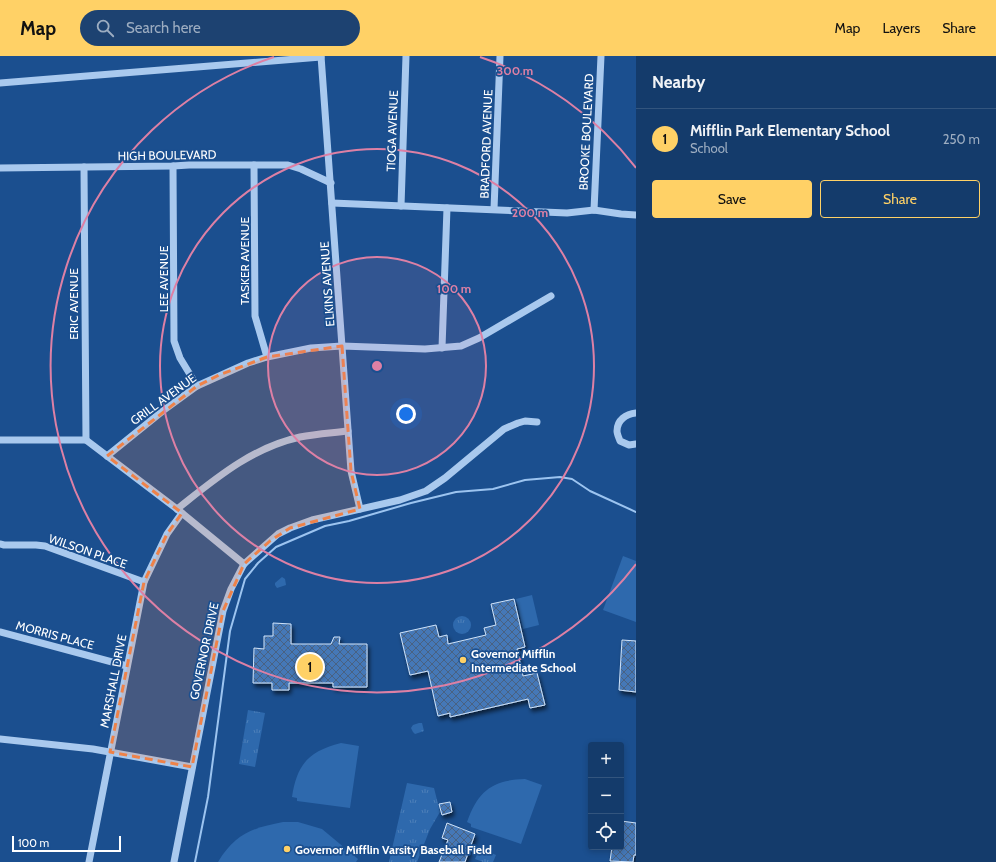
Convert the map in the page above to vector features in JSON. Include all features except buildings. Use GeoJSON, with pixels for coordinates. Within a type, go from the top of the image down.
{"type":"FeatureCollection","features":[{"type":"Feature","properties":{"kind":"street"},"geometry":{"type":"LineString","coordinates":[[0,83],[321,56]]}},
{"type":"Feature","properties":{"kind":"street","name":"ELKINS AVENUE"},"geometry":{"type":"LineString","coordinates":[[321,56],[351,471],[360,509]]}},
{"type":"Feature","properties":{"kind":"street","name":"TIOGA AVENUE"},"geometry":{"type":"LineString","coordinates":[[401,206],[406,56]]}},
{"type":"Feature","properties":{"kind":"street","name":"BRADFORD AVENUE"},"geometry":{"type":"LineString","coordinates":[[494,209],[500,56]]}},
{"type":"Feature","properties":{"kind":"street","name":"BROOKE BOULEVARD"},"geometry":{"type":"LineString","coordinates":[[594,210],[602,56]]}},
{"type":"Feature","properties":{"kind":"street","name":"TASKER AVENUE"},"geometry":{"type":"LineString","coordinates":[[254,165],[255,316],[267,357]]}},
{"type":"Feature","properties":{"kind":"street","name":"HIGH BOULEVARD"},"geometry":{"type":"LineString","coordinates":[[0,168],[288,165],[301,169],[331,183]]}},
{"type":"Feature","properties":{"kind":"street","name":"LEE AVENUE"},"geometry":{"type":"LineString","coordinates":[[173,166],[174,341],[180,358],[197,386]]}},
{"type":"Feature","properties":{"kind":"street","name":"ERIC AVENUE"},"geometry":{"type":"LineString","coordinates":[[84,167],[86,440]]}},
{"type":"Feature","properties":{"kind":"street"},"geometry":{"type":"LineString","coordinates":[[332,203],[568,213],[594,210],[636,215]]}},
{"type":"Feature","properties":{"kind":"street"},"geometry":{"type":"LineString","coordinates":[[442,348],[447,208]]}},
{"type":"Feature","properties":{"kind":"street","name":"GRILL AVENUE"},"geometry":{"type":"LineString","coordinates":[[107,456],[164,410],[197,386],[235,368],[267,357],[311,348],[342,346],[425,349],[461,346],[471,342],[550,296]]}},
{"type":"Feature","properties":{"kind":"street"},"geometry":{"type":"LineString","coordinates":[[636,413],[628,414],[620,422],[617,432],[620,441],[629,445],[636,444]]}},
{"type":"Feature","properties":{"kind":"street","name":"GOVERNOR DRIVE"},"geometry":{"type":"LineString","coordinates":[[174,862],[223,611],[231,589],[244,564],[270,540],[290,528],[322,516],[400,500],[426,491],[445,478],[504,429],[518,422],[537,422]]}},
{"type":"Feature","properties":{"kind":"street","name":"MARSHALL DRIVE"},"geometry":{"type":"LineString","coordinates":[[89,862],[144,582],[179,511],[219,475],[255,453],[298,438],[315,434],[348,431]]}},
{"type":"Feature","properties":{"kind":"street"},"geometry":{"type":"LineString","coordinates":[[0,440],[86,440],[179,511],[244,564]]}},
{"type":"Feature","properties":{"kind":"street","name":"WILSON PLACE"},"geometry":{"type":"LineString","coordinates":[[0,544],[45,546],[144,582]]}},
{"type":"Feature","properties":{"kind":"street","name":"MORRIS PLACE"},"geometry":{"type":"LineString","coordinates":[[0,632],[127,666]]}},
{"type":"Feature","properties":{"kind":"street"},"geometry":{"type":"LineString","coordinates":[[0,739],[110,752],[192,767]]}},
{"type":"Feature","properties":{"kind":"highlighted area"},"geometry":{"type":"Polygon","coordinates":[[[342,346],[351,471],[360,509],[290,528],[270,541],[244,564],[223,611],[192,767],[110,752],[144,582],[167,534],[182,513],[107,456],[197,386],[219,375],[267,357],[342,346]]]}},
{"type":"Feature","properties":{"kind":"green space"},"geometry":{"type":"Polygon","coordinates":[[[623,556],[636,561],[636,622],[603,610],[623,556]]]}},
{"type":"Feature","properties":{"kind":"green space"},"geometry":{"type":"Polygon","coordinates":[[[282,577],[285,579],[286,585],[277,588],[275,583],[282,577]]]}},
{"type":"Feature","properties":{"kind":"green space"},"geometry":{"type":"Polygon","coordinates":[[[532,595],[539,625],[523,629],[516,599],[532,595]]]}},
{"type":"Feature","properties":{"kind":"green space"},"geometry":{"type":"Polygon","coordinates":[[[462,616],[468,619],[471,625],[468,631],[462,634],[456,631],[453,625],[456,619],[462,616]]]}},
{"type":"Feature","properties":{"kind":"green space"},"geometry":{"type":"Polygon","coordinates":[[[248,710],[265,713],[255,767],[239,764],[248,710]]]}},
{"type":"Feature","properties":{"kind":"green space"},"geometry":{"type":"Polygon","coordinates":[[[422,723],[424,731],[415,734],[411,728],[413,725],[422,723]]]}},
{"type":"Feature","properties":{"kind":"green space"},"geometry":{"type":"Polygon","coordinates":[[[341,743],[359,746],[350,808],[297,801],[297,798],[292,797],[297,776],[306,761],[321,750],[341,743]]]}},
{"type":"Feature","properties":{"kind":"green space"},"geometry":{"type":"Polygon","coordinates":[[[525,779],[542,785],[521,844],[471,827],[471,824],[467,822],[471,811],[481,795],[495,785],[513,780],[525,779]]]}},
{"type":"Feature","properties":{"kind":"green space"},"geometry":{"type":"Polygon","coordinates":[[[407,783],[434,788],[440,812],[430,829],[417,862],[389,862],[407,783]]]}},
{"type":"Feature","properties":{"kind":"green space","name":"Governor Mifflin Varsity Baseball Field"},"geometry":{"type":"Polygon","coordinates":[[[283,822],[298,822],[322,829],[358,859],[356,862],[218,862],[224,852],[245,834],[262,827],[283,822]]]}},
{"type":"Feature","properties":{"kind":"green space"},"geometry":{"type":"Polygon","coordinates":[[[480,848],[496,855],[493,862],[483,862],[475,859],[480,848]]]}},
{"type":"Feature","properties":{"kind":"waterway"},"geometry":{"type":"LineString","coordinates":[[195,862],[208,797],[230,631],[245,579],[258,563],[276,547],[325,526],[456,492],[493,489],[525,480],[560,477],[572,479],[590,491],[636,512]]}},
{"type":"Feature","properties":{"kind":"place","name":"Governor Mifflin Intermediate School"},"geometry":{"type":"Point","coordinates":[463,660]}},
{"type":"Feature","properties":{"kind":"place","name":"Mifflin Park Elementary School"},"geometry":{"type":"Point","coordinates":[310,667]}},
{"type":"Feature","properties":{"kind":"place","name":"Governor Mifflin Varsity Baseball Field"},"geometry":{"type":"Point","coordinates":[287,849]}}]}
